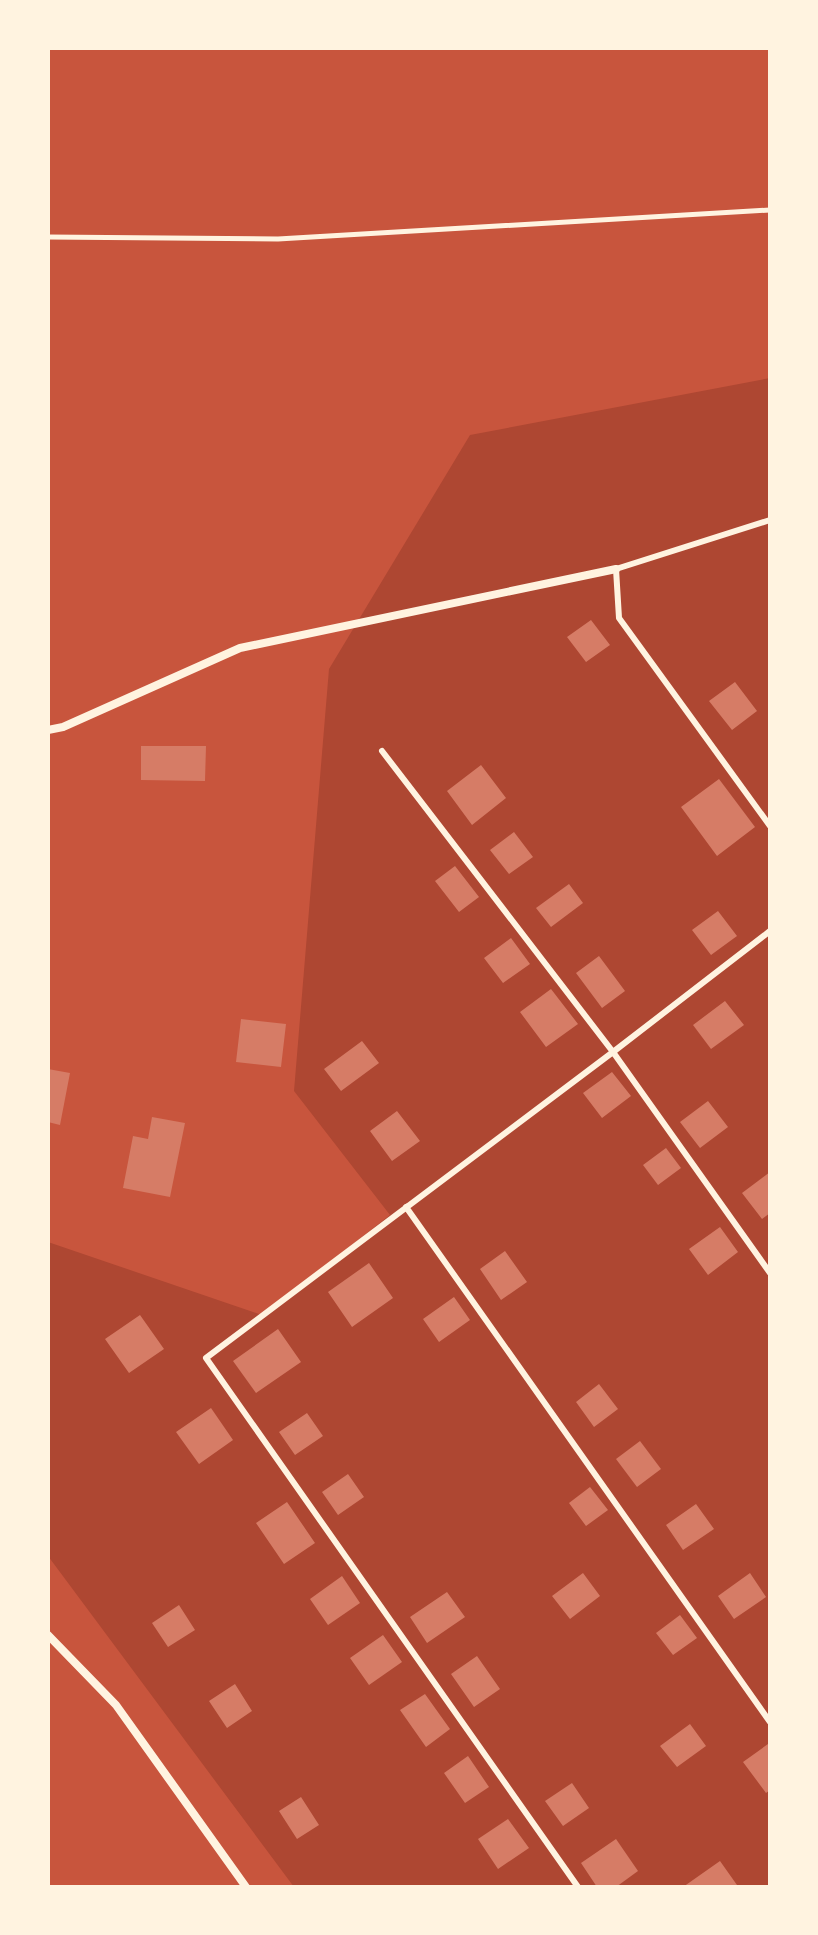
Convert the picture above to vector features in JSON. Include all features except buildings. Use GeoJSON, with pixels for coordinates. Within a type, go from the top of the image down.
{"type":"FeatureCollection","features":[{"type":"Feature","properties":{"kind":"street"},"geometry":{"type":"LineString","coordinates":[[48,730],[63,727],[240,648],[616,569]]}},
{"type":"Feature","properties":{"kind":"street"},"geometry":{"type":"LineString","coordinates":[[48,1635],[116,1705],[246,1887]]}},
{"type":"Feature","properties":{"kind":"lane"},"geometry":{"type":"LineString","coordinates":[[770,520],[616,569],[619,618],[770,826]]}},
{"type":"Feature","properties":{"kind":"lane"},"geometry":{"type":"LineString","coordinates":[[382,751],[613,1052],[770,1273]]}},
{"type":"Feature","properties":{"kind":"lane"},"geometry":{"type":"LineString","coordinates":[[578,1887],[206,1358],[770,931]]}},
{"type":"Feature","properties":{"kind":"lane"},"geometry":{"type":"LineString","coordinates":[[406,1207],[770,1722]]}},
{"type":"Feature","properties":{"kind":"path"},"geometry":{"type":"LineString","coordinates":[[48,237],[278,239],[770,210]]}},
{"type":"Feature","properties":{"kind":"shaded area"},"geometry":{"type":"Polygon","coordinates":[[[770,378],[770,1887],[294,1887],[48,1556],[48,1242],[262,1315],[390,1215],[294,1091],[329,669],[470,435],[770,378]]]}}]}
